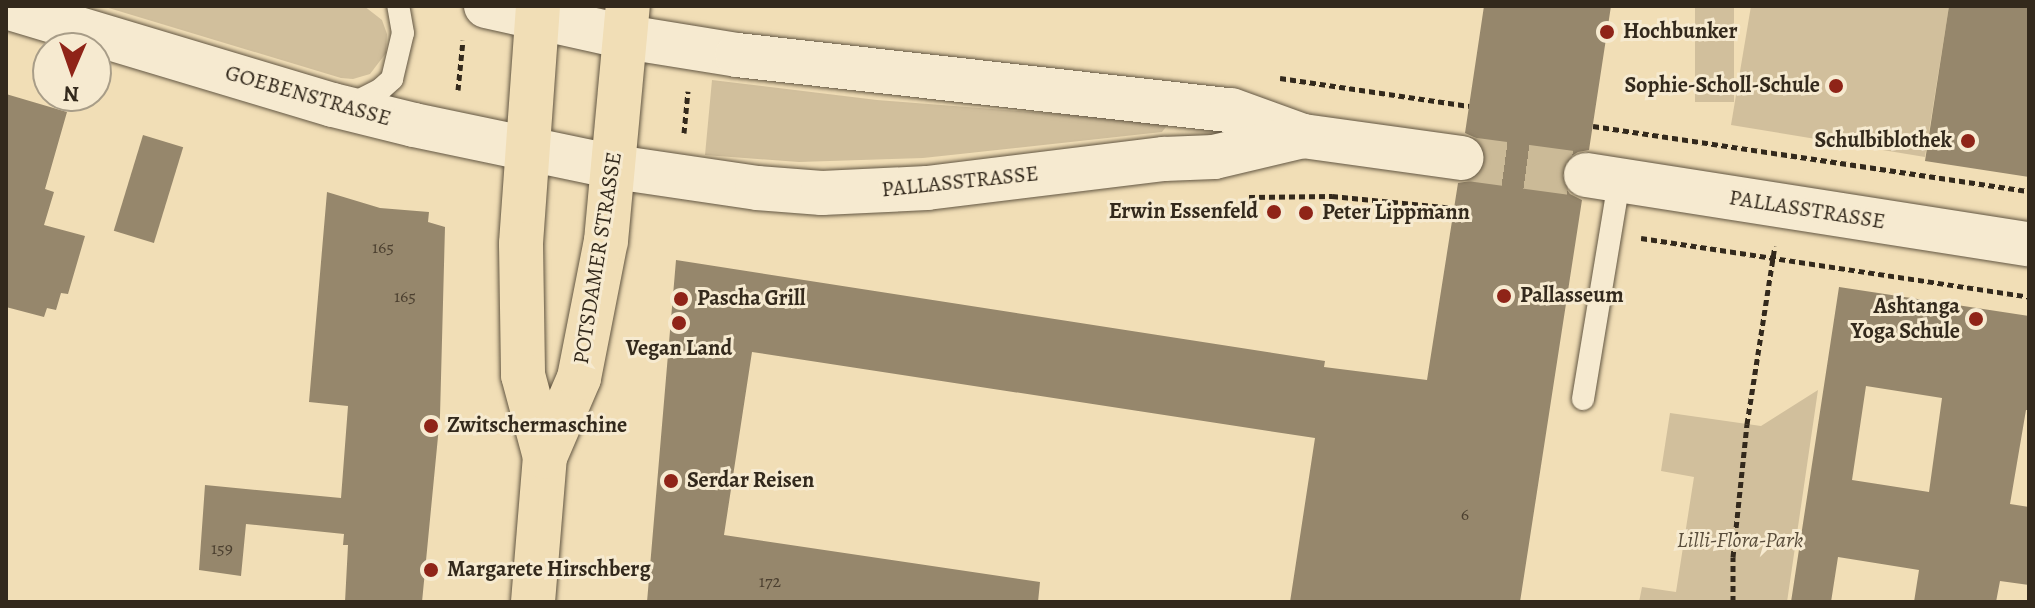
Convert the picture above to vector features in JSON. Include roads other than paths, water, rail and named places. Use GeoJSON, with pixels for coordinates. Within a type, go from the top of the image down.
{"type":"FeatureCollection","features":[{"type":"Feature","properties":{"kind":"main road","name":"GOEBENSTRASSE"},"geometry":{"type":"LineString","coordinates":[[6,7],[343,108],[615,167]]}},
{"type":"Feature","properties":{"kind":"main road"},"geometry":{"type":"LineString","coordinates":[[474,20],[537,12],[627,21]]}},
{"type":"Feature","properties":{"kind":"main road","name":"POTSDAMER STRASSE"},"geometry":{"type":"LineString","coordinates":[[537,12],[521,244],[523,375],[545,457]]}},
{"type":"Feature","properties":{"kind":"main road","name":"POTSDAMER STRASSE"},"geometry":{"type":"LineString","coordinates":[[533,602],[545,457],[579,378],[606,241],[627,21]]}},
{"type":"Feature","properties":{"kind":"main road","name":"PALLASSTRASSE"},"geometry":{"type":"LineString","coordinates":[[627,21],[737,55],[1231,110],[1303,136],[1461,158]]}},
{"type":"Feature","properties":{"kind":"main road","name":"PALLASSTRASSE"},"geometry":{"type":"LineString","coordinates":[[615,167],[757,188],[875,192],[1164,159],[1214,157],[1303,136]]}},
{"type":"Feature","properties":{"kind":"main road","name":"PALLASSTRASSE"},"geometry":{"type":"LineString","coordinates":[[1602,178],[2029,244]]}},
{"type":"Feature","properties":{"kind":"lane"},"geometry":{"type":"LineString","coordinates":[[343,108],[381,89],[392,79],[402,41],[398,6]]}},
{"type":"Feature","properties":{"kind":"lane"},"geometry":{"type":"LineString","coordinates":[[1583,399],[1611,234],[1602,178]]}},
{"type":"Feature","properties":{"kind":"tunnel"},"geometry":{"type":"LineString","coordinates":[[1461,158],[1586,175]]}},
{"type":"Feature","properties":{"kind":"place","name":"Hochbunker"},"geometry":{"type":"Point","coordinates":[1607,32]}},
{"type":"Feature","properties":{"kind":"place","name":"Sophie-Scholl-Schule"},"geometry":{"type":"Point","coordinates":[1836,86]}},
{"type":"Feature","properties":{"kind":"place","name":"Schulbiblothek"},"geometry":{"type":"Point","coordinates":[1968,141]}},
{"type":"Feature","properties":{"kind":"place","name":"Erwin Essenfeld"},"geometry":{"type":"Point","coordinates":[1274,212]}},
{"type":"Feature","properties":{"kind":"place","name":"Peter Lippmann"},"geometry":{"type":"Point","coordinates":[1306,213]}},
{"type":"Feature","properties":{"kind":"place","name":"Pallasseum"},"geometry":{"type":"Point","coordinates":[1504,296]}},
{"type":"Feature","properties":{"kind":"place","name":"Pascha Grill"},"geometry":{"type":"Point","coordinates":[681,299]}},
{"type":"Feature","properties":{"kind":"place","name":"Ashtanga Yoga Schule"},"geometry":{"type":"Point","coordinates":[1976,319]}},
{"type":"Feature","properties":{"kind":"place","name":"Vegan Land"},"geometry":{"type":"Point","coordinates":[679,323]}},
{"type":"Feature","properties":{"kind":"place","name":"Zwitschermaschine"},"geometry":{"type":"Point","coordinates":[431,426]}},
{"type":"Feature","properties":{"kind":"place","name":"Serdar Reisen"},"geometry":{"type":"Point","coordinates":[671,481]}},
{"type":"Feature","properties":{"kind":"place","name":"Margarete Hirschberg"},"geometry":{"type":"Point","coordinates":[431,570]}},
{"type":"Feature","properties":{"kind":"park label","name":"Lilli-Flora-Park"},"geometry":{"type":"Point","coordinates":[1740,541]}}]}
